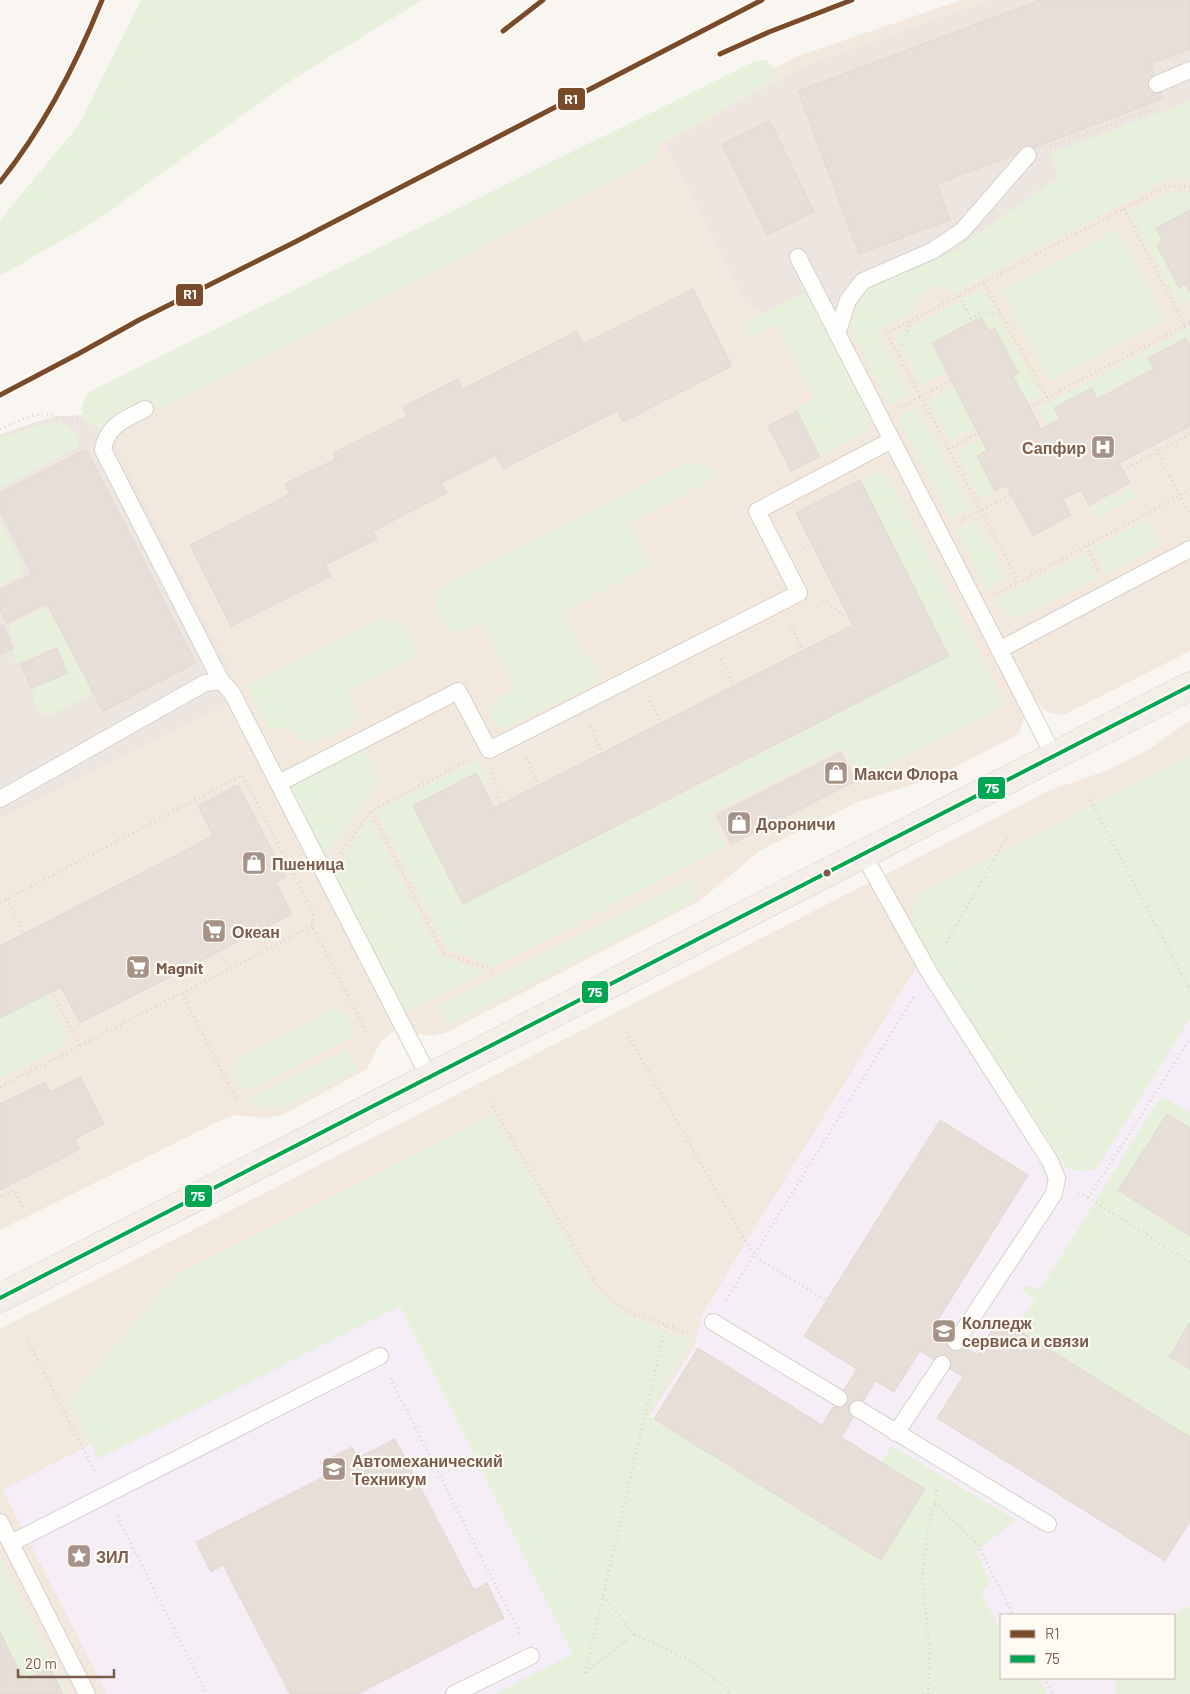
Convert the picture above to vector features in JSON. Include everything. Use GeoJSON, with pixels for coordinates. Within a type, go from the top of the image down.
{"type":"FeatureCollection","features":[{"type":"Feature","properties":{"kind":"main road"},"geometry":{"type":"LineString","coordinates":[[0,1298],[1190,686]]}},
{"type":"Feature","properties":{"kind":"lane"},"geometry":{"type":"LineString","coordinates":[[1157,84],[1190,70]]}},
{"type":"Feature","properties":{"kind":"lane"},"geometry":{"type":"LineString","coordinates":[[837,334],[848,300],[862,281],[932,251],[962,232],[1028,155]]}},
{"type":"Feature","properties":{"kind":"lane"},"geometry":{"type":"LineString","coordinates":[[798,257],[1054,756]]}},
{"type":"Feature","properties":{"kind":"lane"},"geometry":{"type":"LineString","coordinates":[[145,409],[114,426],[105,438],[103,450],[221,681],[232,693],[279,783],[429,1077]]}},
{"type":"Feature","properties":{"kind":"lane"},"geometry":{"type":"LineString","coordinates":[[279,783],[458,691],[489,757],[799,593],[757,511],[892,440]]}},
{"type":"Feature","properties":{"kind":"lane"},"geometry":{"type":"LineString","coordinates":[[999,650],[1190,549]]}},
{"type":"Feature","properties":{"kind":"lane"},"geometry":{"type":"LineString","coordinates":[[0,799],[205,683],[221,681]]}},
{"type":"Feature","properties":{"kind":"lane"},"geometry":{"type":"LineString","coordinates":[[864,854],[929,972],[1050,1161],[1057,1178],[1054,1194],[956,1342]]}},
{"type":"Feature","properties":{"kind":"lane"},"geometry":{"type":"LineString","coordinates":[[713,1322],[839,1398]]}},
{"type":"Feature","properties":{"kind":"lane"},"geometry":{"type":"LineString","coordinates":[[11,1544],[380,1356]]}},
{"type":"Feature","properties":{"kind":"lane"},"geometry":{"type":"LineString","coordinates":[[896,1433],[942,1364]]}},
{"type":"Feature","properties":{"kind":"lane"},"geometry":{"type":"LineString","coordinates":[[858,1410],[1048,1524]]}},
{"type":"Feature","properties":{"kind":"lane"},"geometry":{"type":"LineString","coordinates":[[0,1522],[87,1694]]}},
{"type":"Feature","properties":{"kind":"lane"},"geometry":{"type":"LineString","coordinates":[[454,1694],[531,1656]]}},
{"type":"Feature","properties":{"kind":"path"},"geometry":{"type":"LineString","coordinates":[[1028,155],[1154,108]]}},
{"type":"Feature","properties":{"kind":"path"},"geometry":{"type":"LineString","coordinates":[[1190,187],[1167,186],[887,333],[1019,582],[1190,490]]}},
{"type":"Feature","properties":{"kind":"path"},"geometry":{"type":"LineString","coordinates":[[1124,209],[1185,326]]}},
{"type":"Feature","properties":{"kind":"path"},"geometry":{"type":"LineString","coordinates":[[984,283],[1047,398]]}},
{"type":"Feature","properties":{"kind":"path"},"geometry":{"type":"LineString","coordinates":[[959,296],[971,320],[982,312],[1001,313]]}},
{"type":"Feature","properties":{"kind":"path"},"geometry":{"type":"LineString","coordinates":[[899,356],[912,321]]}},
{"type":"Feature","properties":{"kind":"path"},"geometry":{"type":"LineString","coordinates":[[1029,407],[1190,323]]}},
{"type":"Feature","properties":{"kind":"path"},"geometry":{"type":"LineString","coordinates":[[921,397],[951,381]]}},
{"type":"Feature","properties":{"kind":"path"},"geometry":{"type":"LineString","coordinates":[[0,429],[12,423],[42,414],[84,424],[103,450]]}},
{"type":"Feature","properties":{"kind":"path"},"geometry":{"type":"LineString","coordinates":[[948,449],[978,433]]}},
{"type":"Feature","properties":{"kind":"path"},"geometry":{"type":"LineString","coordinates":[[1123,470],[1190,434]]}},
{"type":"Feature","properties":{"kind":"path"},"geometry":{"type":"LineString","coordinates":[[1154,445],[1190,515]]}},
{"type":"Feature","properties":{"kind":"path"},"geometry":{"type":"LineString","coordinates":[[980,511],[1011,495]]}},
{"type":"Feature","properties":{"kind":"path"},"geometry":{"type":"LineString","coordinates":[[1086,546],[1100,572]]}},
{"type":"Feature","properties":{"kind":"path"},"geometry":{"type":"LineString","coordinates":[[821,599],[850,618]]}},
{"type":"Feature","properties":{"kind":"path"},"geometry":{"type":"LineString","coordinates":[[786,616],[803,650]]}},
{"type":"Feature","properties":{"kind":"path"},"geometry":{"type":"LineString","coordinates":[[717,651],[734,685]]}},
{"type":"Feature","properties":{"kind":"path"},"geometry":{"type":"LineString","coordinates":[[644,688],[661,722]]}},
{"type":"Feature","properties":{"kind":"path"},"geometry":{"type":"LineString","coordinates":[[590,726],[602,752]]}},
{"type":"Feature","properties":{"kind":"path"},"geometry":{"type":"LineString","coordinates":[[325,874],[371,811],[489,757],[501,804]]}},
{"type":"Feature","properties":{"kind":"path"},"geometry":{"type":"LineString","coordinates":[[526,758],[539,785]]}},
{"type":"Feature","properties":{"kind":"path"},"geometry":{"type":"LineString","coordinates":[[0,903],[242,775],[312,910],[314,922],[312,926],[0,1087]]}},
{"type":"Feature","properties":{"kind":"path"},"geometry":{"type":"LineString","coordinates":[[1088,796],[1190,990]]}},
{"type":"Feature","properties":{"kind":"path"},"geometry":{"type":"LineString","coordinates":[[371,811],[443,953],[494,971]]}},
{"type":"Feature","properties":{"kind":"path"},"geometry":{"type":"LineString","coordinates":[[490,1102],[598,1287],[626,1311],[687,1332],[713,1322],[929,972],[1007,837]]}},
{"type":"Feature","properties":{"kind":"path"},"geometry":{"type":"LineString","coordinates":[[7,899],[24,934]]}},
{"type":"Feature","properties":{"kind":"path"},"geometry":{"type":"LineString","coordinates":[[312,926],[368,1035]]}},
{"type":"Feature","properties":{"kind":"path"},"geometry":{"type":"LineString","coordinates":[[52,992],[80,1046]]}},
{"type":"Feature","properties":{"kind":"path"},"geometry":{"type":"LineString","coordinates":[[182,994],[237,1101]]}},
{"type":"Feature","properties":{"kind":"path"},"geometry":{"type":"LineString","coordinates":[[626,1032],[754,1256],[826,1301]]}},
{"type":"Feature","properties":{"kind":"path"},"geometry":{"type":"LineString","coordinates":[[1088,1198],[1190,1039]]}},
{"type":"Feature","properties":{"kind":"path"},"geometry":{"type":"LineString","coordinates":[[1057,1178],[1190,1262]]}},
{"type":"Feature","properties":{"kind":"path"},"geometry":{"type":"LineString","coordinates":[[0,1195],[0,1197],[14,1190],[23,1208]]}},
{"type":"Feature","properties":{"kind":"path"},"geometry":{"type":"LineString","coordinates":[[634,1634],[585,1673],[666,1325]]}},
{"type":"Feature","properties":{"kind":"path"},"geometry":{"type":"LineString","coordinates":[[380,1356],[531,1656]]}},
{"type":"Feature","properties":{"kind":"path"},"geometry":{"type":"LineString","coordinates":[[928,1694],[930,1649],[922,1578],[928,1526],[936,1503],[938,1487],[934,1456]]}},
{"type":"Feature","properties":{"kind":"path"},"geometry":{"type":"LineString","coordinates":[[936,1503],[977,1543],[1012,1614]]}},
{"type":"Feature","properties":{"kind":"path"},"geometry":{"type":"LineString","coordinates":[[603,1595],[634,1634],[689,1660],[720,1683],[731,1694]]}},
{"type":"Feature","properties":{"kind":"path"},"geometry":{"type":"LineString","coordinates":[[1045,1679],[1053,1694]]}},
{"type":"Feature","properties":{"kind":"shaded area"},"geometry":{"type":"Polygon","coordinates":[[[962,0],[1190,0],[1190,651],[1063,715],[1050,713],[1039,705],[1033,706],[1026,710],[1019,734],[934,778],[858,802],[761,850],[699,901],[447,1032],[432,1036],[401,1031],[392,1032],[381,1041],[367,1069],[284,1114],[265,1118],[236,1115],[223,1119],[0,1230],[0,820],[207,714],[109,428],[112,417],[798,56],[962,0]]]}},
{"type":"Feature","properties":{"kind":"shaded area"},"geometry":{"type":"Polygon","coordinates":[[[991,0],[1190,0],[1190,146],[972,260],[811,328],[750,307],[665,144],[802,67],[991,0]]]}},
{"type":"Feature","properties":{"kind":"shaded area"},"geometry":{"type":"Polygon","coordinates":[[[80,415],[112,417],[109,428],[119,455],[234,676],[228,701],[207,714],[0,820],[0,435],[54,417],[80,415]]]}},
{"type":"Feature","properties":{"kind":"shaded area"},"geometry":{"type":"Polygon","coordinates":[[[1190,720],[1190,1694],[0,1694],[0,1329],[1050,790],[1106,771],[1151,748],[1190,720]]]}},
{"type":"Feature","properties":{"kind":"shaded area","name":"Колледж сервиса и связи"},"geometry":{"type":"Polygon","coordinates":[[[929,953],[1190,1007],[1190,1682],[1167,1694],[898,1694],[649,1417],[695,1345],[701,1317],[922,958],[929,953]]]}},
{"type":"Feature","properties":{"kind":"shaded area","name":"Автомеханический Техникум"},"geometry":{"type":"Polygon","coordinates":[[[533,1225],[579,1660],[511,1694],[107,1694],[3,1490],[83,1448],[533,1225]]]}},
{"type":"Feature","properties":{"kind":"green space"},"geometry":{"type":"Polygon","coordinates":[[[141,0],[422,0],[287,83],[94,222],[0,276],[0,220],[79,125],[141,0]]]}},
{"type":"Feature","properties":{"kind":"green space"},"geometry":{"type":"Polygon","coordinates":[[[767,60],[775,71],[772,81],[660,145],[653,159],[403,288],[158,411],[154,404],[145,403],[100,430],[87,421],[81,409],[87,393],[755,61],[767,60]]]}},
{"type":"Feature","properties":{"kind":"green space"},"geometry":{"type":"Polygon","coordinates":[[[1190,101],[1190,180],[1167,180],[954,293],[944,286],[928,290],[919,297],[914,307],[914,312],[878,331],[911,394],[890,405],[850,327],[857,305],[869,288],[955,250],[1059,177],[1050,154],[1190,101]]]}},
{"type":"Feature","properties":{"kind":"green space"},"geometry":{"type":"Polygon","coordinates":[[[1169,192],[1190,192],[1186,284],[1190,292],[1190,300],[1179,305],[1130,212],[1169,192]]]}},
{"type":"Feature","properties":{"kind":"green space"},"geometry":{"type":"Polygon","coordinates":[[[1117,229],[1166,319],[1050,381],[1002,291],[1117,229]]]}},
{"type":"Feature","properties":{"kind":"green space"},"geometry":{"type":"Polygon","coordinates":[[[983,288],[1041,395],[1027,403],[1013,376],[1018,372],[995,329],[989,331],[981,317],[932,342],[947,371],[921,385],[895,335],[983,288]]]}},
{"type":"Feature","properties":{"kind":"green space"},"geometry":{"type":"Polygon","coordinates":[[[808,291],[873,417],[859,437],[820,457],[795,408],[814,398],[777,324],[749,338],[742,324],[808,291]]]}},
{"type":"Feature","properties":{"kind":"green space"},"geometry":{"type":"Polygon","coordinates":[[[1190,327],[1190,347],[1185,338],[1148,358],[1154,369],[1097,399],[1092,388],[1060,419],[1047,426],[1038,408],[1190,327]]]}},
{"type":"Feature","properties":{"kind":"green space"},"geometry":{"type":"Polygon","coordinates":[[[954,387],[976,428],[950,441],[929,400],[954,387]]]}},
{"type":"Feature","properties":{"kind":"green space"},"geometry":{"type":"Polygon","coordinates":[[[917,407],[971,508],[950,518],[898,418],[917,407]]]}},
{"type":"Feature","properties":{"kind":"green space"},"geometry":{"type":"Polygon","coordinates":[[[56,422],[67,425],[78,436],[79,447],[0,488],[0,438],[40,425],[56,422]]]}},
{"type":"Feature","properties":{"kind":"green space"},"geometry":{"type":"Polygon","coordinates":[[[982,439],[987,450],[977,456],[995,491],[980,499],[956,453],[982,439]]]}},
{"type":"Feature","properties":{"kind":"green space"},"geometry":{"type":"Polygon","coordinates":[[[685,463],[698,463],[710,467],[716,478],[629,522],[651,566],[563,611],[584,655],[592,660],[597,667],[599,679],[597,683],[505,729],[498,726],[492,717],[490,707],[500,698],[516,689],[482,622],[460,631],[448,629],[441,620],[436,608],[436,592],[442,586],[685,463]]]}},
{"type":"Feature","properties":{"kind":"green space"},"geometry":{"type":"Polygon","coordinates":[[[875,473],[882,473],[888,476],[1006,705],[859,780],[843,748],[710,815],[726,847],[493,967],[447,948],[377,811],[478,759],[490,782],[482,786],[476,773],[413,806],[463,904],[949,656],[860,480],[875,473]]]}},
{"type":"Feature","properties":{"kind":"green space"},"geometry":{"type":"Polygon","coordinates":[[[1131,486],[1137,498],[1097,519],[1091,507],[1131,486]]]}},
{"type":"Feature","properties":{"kind":"green space"},"geometry":{"type":"Polygon","coordinates":[[[1148,518],[1162,544],[1105,574],[1092,548],[1148,518]]]}},
{"type":"Feature","properties":{"kind":"green space"},"geometry":{"type":"Polygon","coordinates":[[[977,519],[1008,579],[988,590],[957,530],[977,519]]]}},
{"type":"Feature","properties":{"kind":"green space"},"geometry":{"type":"Polygon","coordinates":[[[0,521],[22,564],[23,573],[0,587],[0,521]]]}},
{"type":"Feature","properties":{"kind":"green space"},"geometry":{"type":"Polygon","coordinates":[[[1085,553],[1097,577],[1020,618],[1005,613],[998,604],[996,600],[1085,553]]]}},
{"type":"Feature","properties":{"kind":"green space"},"geometry":{"type":"Polygon","coordinates":[[[43,608],[47,608],[53,617],[88,684],[91,695],[47,716],[39,711],[35,705],[33,698],[34,689],[71,673],[68,671],[56,647],[20,663],[16,662],[12,652],[16,648],[9,628],[11,624],[43,608]]]}},
{"type":"Feature","properties":{"kind":"green space"},"geometry":{"type":"Polygon","coordinates":[[[392,619],[404,625],[418,653],[416,657],[347,693],[361,719],[328,737],[310,743],[300,739],[284,725],[273,730],[270,729],[247,686],[376,620],[392,619]]]}},
{"type":"Feature","properties":{"kind":"green space"},"geometry":{"type":"Polygon","coordinates":[[[361,751],[374,765],[377,784],[361,809],[323,857],[288,789],[361,751]]]}},
{"type":"Feature","properties":{"kind":"green space"},"geometry":{"type":"Polygon","coordinates":[[[1190,756],[1190,1018],[1097,1168],[1085,1171],[1073,1169],[1065,1166],[918,939],[912,920],[913,910],[922,892],[1190,756]]]}},
{"type":"Feature","properties":{"kind":"green space"},"geometry":{"type":"Polygon","coordinates":[[[370,820],[440,955],[486,972],[403,1014],[331,874],[370,820]]]}},
{"type":"Feature","properties":{"kind":"green space"},"geometry":{"type":"Polygon","coordinates":[[[692,878],[696,892],[695,900],[447,1025],[438,1005],[692,878]]]}},
{"type":"Feature","properties":{"kind":"green space"},"geometry":{"type":"Polygon","coordinates":[[[47,994],[65,1030],[67,1042],[64,1046],[0,1078],[0,1018],[47,994]]]}},
{"type":"Feature","properties":{"kind":"green space"},"geometry":{"type":"Polygon","coordinates":[[[333,1009],[343,1011],[349,1018],[352,1027],[351,1037],[252,1088],[241,1088],[238,1085],[232,1070],[237,1059],[333,1009]]]}},
{"type":"Feature","properties":{"kind":"green space"},"geometry":{"type":"Polygon","coordinates":[[[347,1050],[357,1071],[284,1107],[250,1105],[245,1101],[347,1050]]]}},
{"type":"Feature","properties":{"kind":"green space"},"geometry":{"type":"Polygon","coordinates":[[[1164,1098],[1190,1112],[1190,1128],[1167,1114],[1119,1190],[1190,1236],[1190,1437],[1016,1328],[1035,1299],[1023,1292],[1022,1289],[1028,1285],[1040,1290],[1158,1101],[1164,1098]]]}},
{"type":"Feature","properties":{"kind":"green space"},"geometry":{"type":"Polygon","coordinates":[[[494,1115],[593,1286],[623,1314],[692,1341],[648,1415],[880,1560],[882,1462],[892,1446],[1016,1520],[976,1552],[991,1584],[981,1591],[1000,1631],[1000,1679],[1040,1679],[1047,1694],[495,1694],[573,1654],[400,1306],[98,1459],[69,1400],[175,1276],[494,1115]]]}},
{"type":"Feature","properties":{"kind":"green space"},"geometry":{"type":"Polygon","coordinates":[[[0,1557],[68,1694],[63,1694],[50,1668],[24,1681],[0,1632],[0,1557]]]}},
{"type":"Feature","properties":{"kind":"green space"},"geometry":{"type":"Polygon","coordinates":[[[1190,1606],[1190,1694],[1116,1694],[1116,1679],[1175,1679],[1174,1614],[1190,1606]]]}},
{"type":"Feature","properties":{"kind":"building"},"geometry":{"type":"Polygon","coordinates":[[[1040,0],[1190,0],[1190,49],[1150,64],[1163,99],[937,184],[950,220],[859,254],[798,91],[1040,0]]]}},
{"type":"Feature","properties":{"kind":"building"},"geometry":{"type":"Polygon","coordinates":[[[770,121],[814,212],[767,235],[722,144],[770,121]]]}},
{"type":"Feature","properties":{"kind":"building"},"geometry":{"type":"Polygon","coordinates":[[[1190,210],[1190,292],[1186,284],[1179,288],[1157,245],[1163,241],[1156,228],[1190,210]]]}},
{"type":"Feature","properties":{"kind":"building"},"geometry":{"type":"Polygon","coordinates":[[[693,289],[732,366],[623,422],[617,411],[503,469],[496,455],[441,483],[447,493],[373,531],[377,539],[325,565],[331,576],[231,626],[190,545],[290,494],[285,484],[336,459],[333,453],[407,416],[403,407],[458,379],[463,389],[577,331],[583,344],[693,289]]]}},
{"type":"Feature","properties":{"kind":"building"},"geometry":{"type":"Polygon","coordinates":[[[981,317],[989,331],[995,328],[1018,373],[1013,376],[1041,429],[1060,419],[1054,408],[1092,388],[1097,399],[1154,369],[1148,358],[1186,338],[1190,347],[1190,426],[1119,463],[1130,483],[1089,505],[1081,490],[1063,499],[1071,515],[1033,536],[1006,485],[995,491],[977,456],[987,450],[932,343],[981,317]]]}},
{"type":"Feature","properties":{"kind":"building"},"geometry":{"type":"Polygon","coordinates":[[[797,411],[820,457],[791,471],[768,426],[797,411]]]}},
{"type":"Feature","properties":{"kind":"building"},"geometry":{"type":"Polygon","coordinates":[[[86,449],[196,663],[103,711],[47,603],[7,623],[0,609],[0,590],[32,574],[0,510],[0,493],[86,449]]]}},
{"type":"Feature","properties":{"kind":"building"},"geometry":{"type":"Polygon","coordinates":[[[860,480],[949,656],[463,904],[413,806],[476,773],[494,808],[853,625],[796,513],[860,480]]]}},
{"type":"Feature","properties":{"kind":"building"},"geometry":{"type":"Polygon","coordinates":[[[3,625],[13,649],[0,654],[0,626],[3,625]]]}},
{"type":"Feature","properties":{"kind":"building"},"geometry":{"type":"Polygon","coordinates":[[[57,648],[67,673],[31,688],[21,664],[57,648]]]}},
{"type":"Feature","properties":{"kind":"building"},"geometry":{"type":"Polygon","coordinates":[[[841,752],[856,781],[731,844],[716,815],[841,752]]]}},
{"type":"Feature","properties":{"kind":"building"},"geometry":{"type":"Polygon","coordinates":[[[238,785],[286,877],[276,883],[292,914],[80,1023],[61,987],[0,1018],[0,946],[213,836],[198,806],[238,785]]]}},
{"type":"Feature","properties":{"kind":"building"},"geometry":{"type":"Polygon","coordinates":[[[80,1077],[104,1124],[75,1139],[80,1149],[0,1190],[0,1104],[45,1082],[50,1092],[80,1077]]]}},
{"type":"Feature","properties":{"kind":"building"},"geometry":{"type":"Polygon","coordinates":[[[1167,1114],[1190,1128],[1190,1236],[1118,1190],[1167,1114]]]}},
{"type":"Feature","properties":{"kind":"building"},"geometry":{"type":"Polygon","coordinates":[[[940,1120],[1028,1175],[933,1328],[977,1355],[999,1318],[1190,1437],[1190,1521],[1165,1561],[937,1418],[963,1377],[920,1351],[894,1392],[876,1381],[841,1437],[925,1489],[881,1560],[654,1419],[698,1348],[822,1425],[857,1369],[804,1336],[940,1120]]]}},
{"type":"Feature","properties":{"kind":"building"},"geometry":{"type":"Polygon","coordinates":[[[1190,1322],[1190,1369],[1169,1357],[1190,1322]]]}},
{"type":"Feature","properties":{"kind":"building"},"geometry":{"type":"Polygon","coordinates":[[[395,1439],[474,1590],[487,1583],[504,1618],[358,1694],[290,1694],[223,1565],[211,1572],[196,1542],[327,1475],[321,1463],[352,1447],[358,1458],[395,1439]]]}},
{"type":"Feature","properties":{"kind":"building"},"geometry":{"type":"Polygon","coordinates":[[[0,1632],[24,1681],[50,1668],[63,1694],[0,1694],[0,1632]]]}},
{"type":"Feature","properties":{"kind":"transit line","name":"R1"},"geometry":{"type":"LineString","coordinates":[[0,182],[31,140],[58,95],[102,0]]}},
{"type":"Feature","properties":{"kind":"transit line","name":"R1"},"geometry":{"type":"LineString","coordinates":[[503,31],[543,0]]}},
{"type":"Feature","properties":{"kind":"transit line","name":"R1"},"geometry":{"type":"LineString","coordinates":[[0,395],[139,320],[293,243],[762,0]]}},
{"type":"Feature","properties":{"kind":"transit line","name":"R1"},"geometry":{"type":"LineString","coordinates":[[720,54],[769,32],[852,0]]}},
{"type":"Feature","properties":{"kind":"transit line","name":"75"},"geometry":{"type":"LineString","coordinates":[[0,1298],[1190,686]]}},
{"type":"Feature","properties":{"kind":"place","name":"Сапфир"},"geometry":{"type":"Point","coordinates":[1103,447]}},
{"type":"Feature","properties":{"kind":"place","name":"Макси Флора"},"geometry":{"type":"Point","coordinates":[836,773]}},
{"type":"Feature","properties":{"kind":"place","name":"Дороничи"},"geometry":{"type":"Point","coordinates":[739,823]}},
{"type":"Feature","properties":{"kind":"place","name":"Пшеница"},"geometry":{"type":"Point","coordinates":[254,863]}},
{"type":"Feature","properties":{"kind":"place","name":"Океан"},"geometry":{"type":"Point","coordinates":[214,931]}},
{"type":"Feature","properties":{"kind":"place","name":"Magnit"},"geometry":{"type":"Point","coordinates":[138,967]}},
{"type":"Feature","properties":{"kind":"place","name":"Колледж сервиса и связи"},"geometry":{"type":"Point","coordinates":[944,1331]}},
{"type":"Feature","properties":{"kind":"place","name":"Автомеханический Техникум"},"geometry":{"type":"Point","coordinates":[334,1469]}},
{"type":"Feature","properties":{"kind":"place","name":"ЗИЛ"},"geometry":{"type":"Point","coordinates":[79,1556]}}]}
